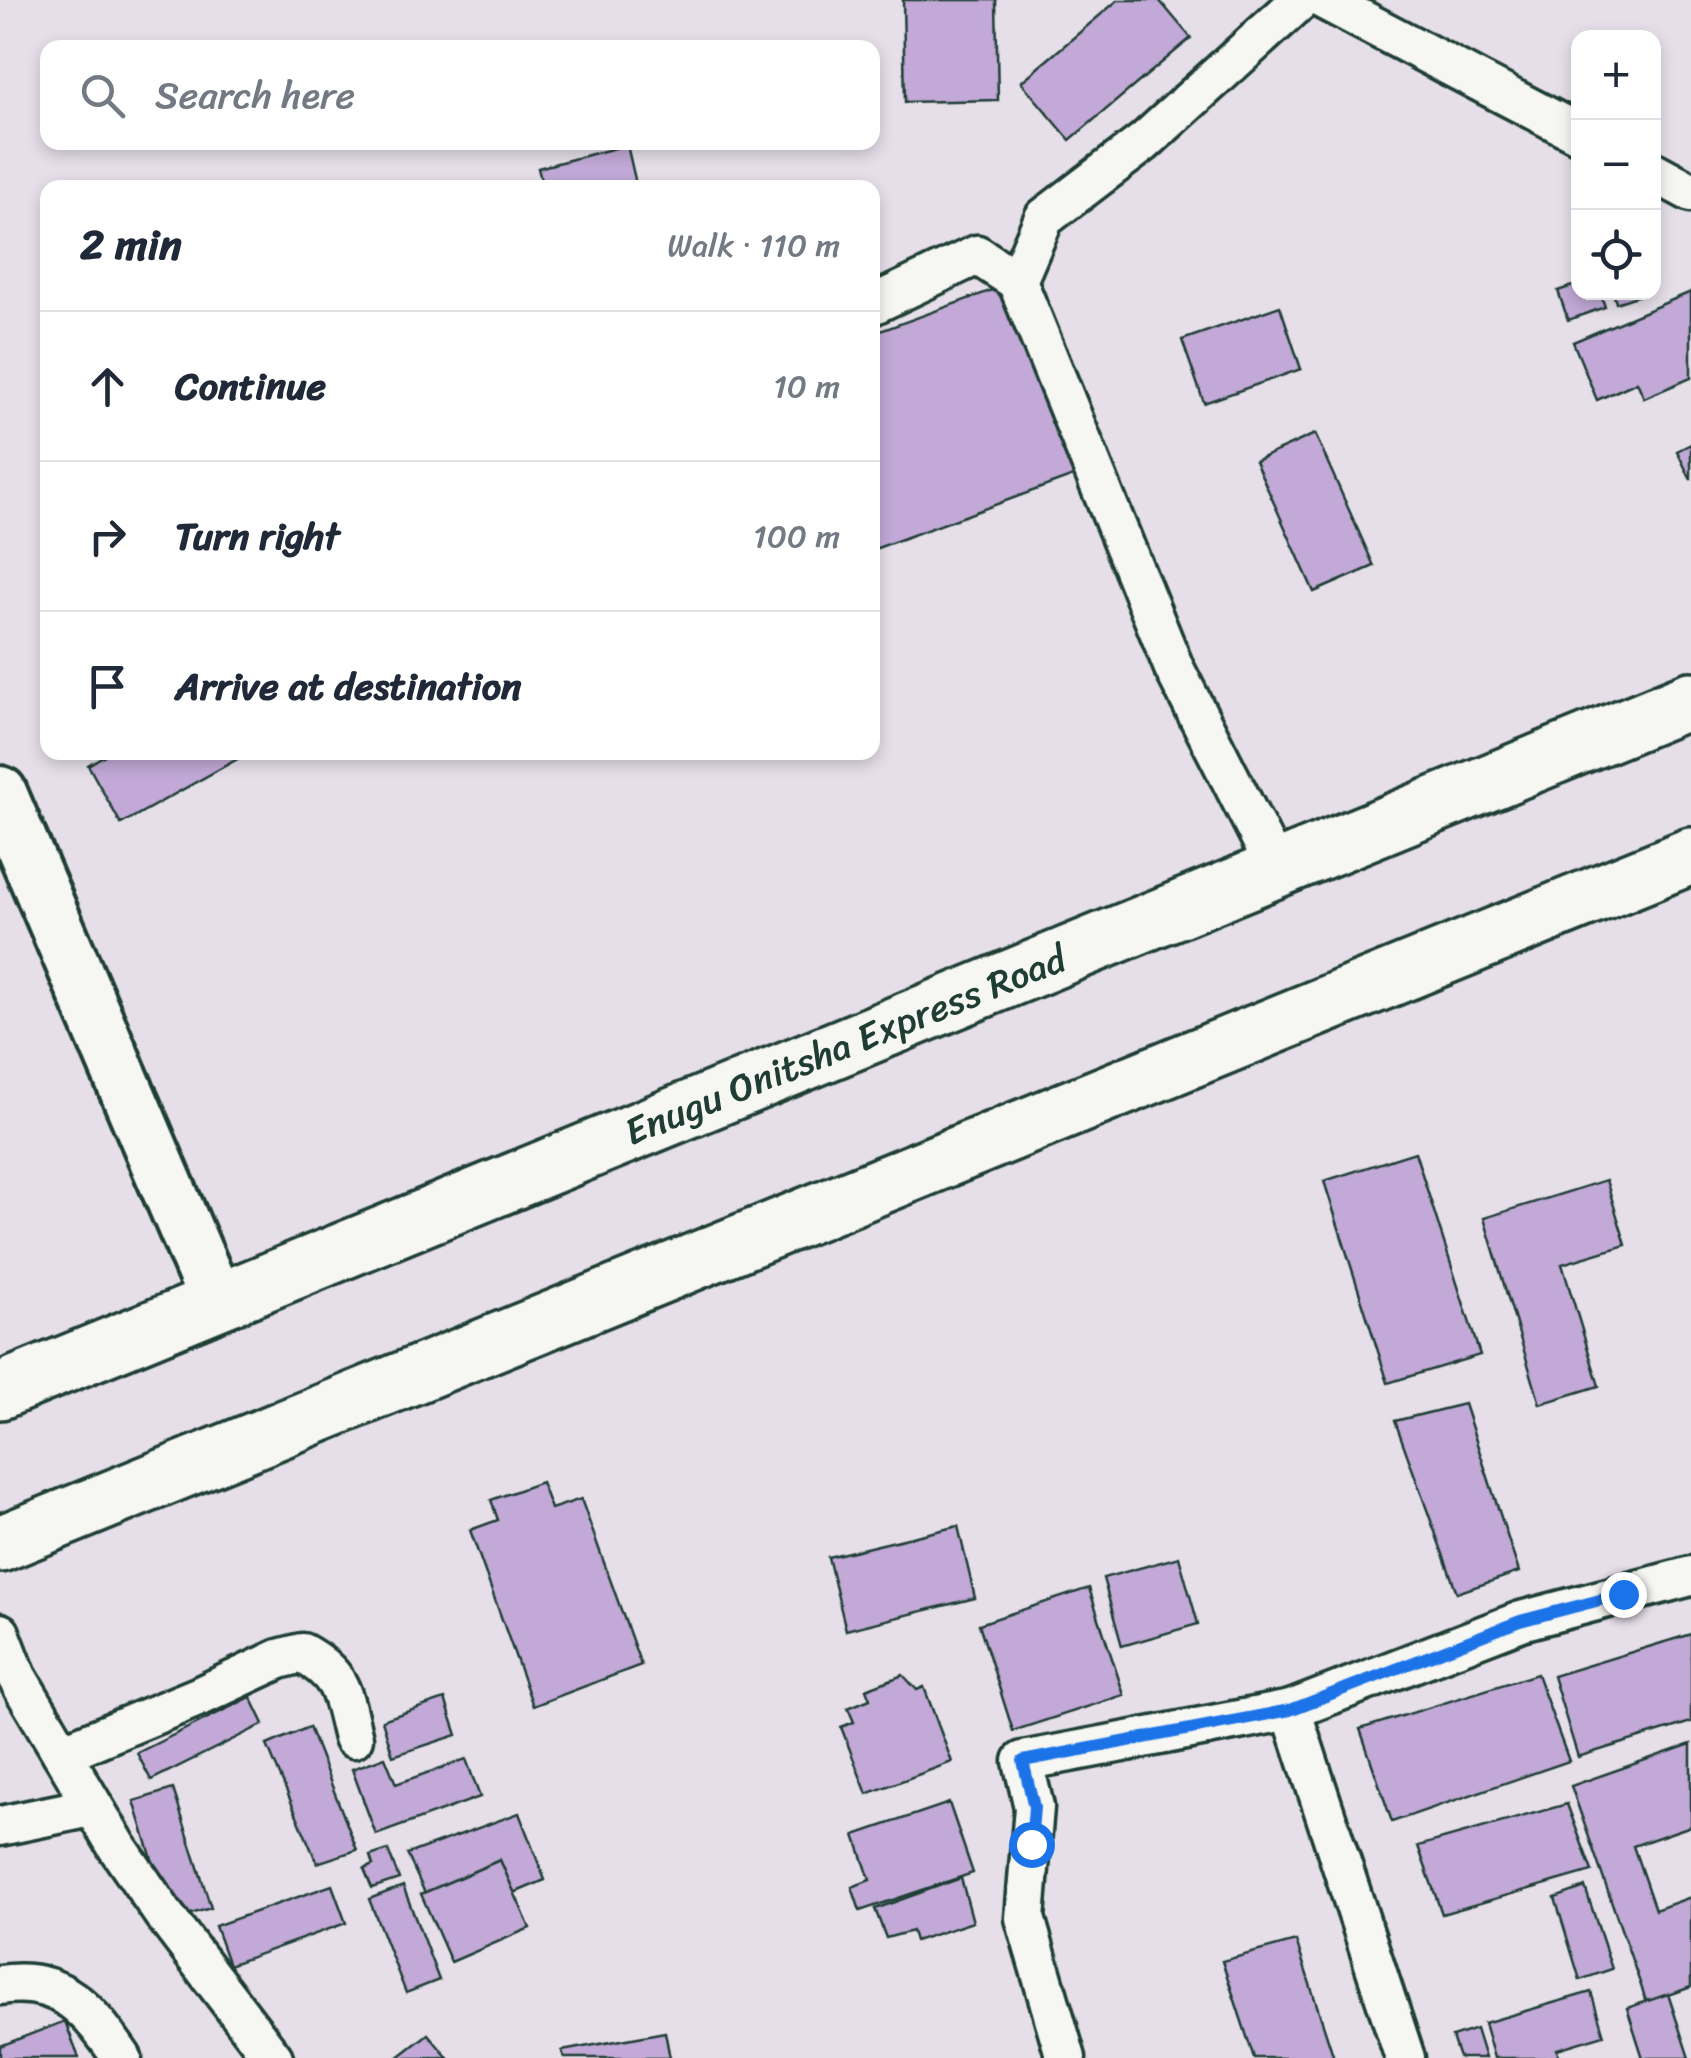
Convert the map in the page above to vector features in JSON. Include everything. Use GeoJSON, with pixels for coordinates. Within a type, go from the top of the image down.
{"type":"FeatureCollection","features":[{"type":"Feature","properties":{"kind":"highway","name":"Enugu Onitsha Express Road"},"geometry":{"type":"LineString","coordinates":[[0,1391],[1691,700]]}},
{"type":"Feature","properties":{"kind":"highway"},"geometry":{"type":"LineString","coordinates":[[0,1544],[1691,856]]}},
{"type":"Feature","properties":{"kind":"main road"},"geometry":{"type":"LineString","coordinates":[[0,793],[217,1303]]}},
{"type":"Feature","properties":{"kind":"street"},"geometry":{"type":"LineString","coordinates":[[1017,281],[1044,218],[1144,142],[1301,0]]}},
{"type":"Feature","properties":{"kind":"street"},"geometry":{"type":"LineString","coordinates":[[1324,0],[1571,129]]}},
{"type":"Feature","properties":{"kind":"street"},"geometry":{"type":"LineString","coordinates":[[1661,176],[1691,192]]}},
{"type":"Feature","properties":{"kind":"street"},"geometry":{"type":"LineString","coordinates":[[880,301],[977,254],[1017,281],[1174,668],[1276,868]]}},
{"type":"Feature","properties":{"kind":"street"},"geometry":{"type":"LineString","coordinates":[[1066,2058],[1025,1918],[1034,1807],[1023,1761],[1290,1710],[1520,1621],[1691,1576]]}},
{"type":"Feature","properties":{"kind":"street"},"geometry":{"type":"LineString","coordinates":[[0,1633],[17,1677],[92,1807],[164,1915],[272,2058]]}},
{"type":"Feature","properties":{"kind":"street"},"geometry":{"type":"LineString","coordinates":[[62,1753],[279,1659],[302,1653],[326,1666],[340,1686],[353,1738]]}},
{"type":"Feature","properties":{"kind":"street"},"geometry":{"type":"LineString","coordinates":[[1290,1710],[1405,2058]]}},
{"type":"Feature","properties":{"kind":"street"},"geometry":{"type":"LineString","coordinates":[[0,1826],[92,1807]]}},
{"type":"Feature","properties":{"kind":"street"},"geometry":{"type":"LineString","coordinates":[[0,1985],[24,1981],[59,1992],[92,2013],[122,2058]]}},
{"type":"Feature","properties":{"kind":"building"},"geometry":{"type":"Polygon","coordinates":[[[903,0],[996,0],[998,100],[905,102],[903,0]]]}},
{"type":"Feature","properties":{"kind":"building"},"geometry":{"type":"Polygon","coordinates":[[[1118,0],[1159,0],[1191,38],[1070,140],[1021,82],[1118,0]]]}},
{"type":"Feature","properties":{"kind":"building"},"geometry":{"type":"Polygon","coordinates":[[[608,150],[628,150],[635,180],[541,180],[538,168],[608,150]]]}},
{"type":"Feature","properties":{"kind":"building"},"geometry":{"type":"Polygon","coordinates":[[[1017,281],[1087,471],[880,547],[880,331],[1017,281]]]}},
{"type":"Feature","properties":{"kind":"building"},"geometry":{"type":"Polygon","coordinates":[[[1571,286],[1571,300],[1603,300],[1605,307],[1568,320],[1558,291],[1571,286]]]}},
{"type":"Feature","properties":{"kind":"building"},"geometry":{"type":"Polygon","coordinates":[[[1691,292],[1691,378],[1644,398],[1637,382],[1597,400],[1573,342],[1691,292]]]}},
{"type":"Feature","properties":{"kind":"building"},"geometry":{"type":"Polygon","coordinates":[[[1280,306],[1301,369],[1204,403],[1182,340],[1280,306]]]}},
{"type":"Feature","properties":{"kind":"building"},"geometry":{"type":"Polygon","coordinates":[[[1315,434],[1374,566],[1314,592],[1255,461],[1315,434]]]}},
{"type":"Feature","properties":{"kind":"building"},"geometry":{"type":"Polygon","coordinates":[[[1691,444],[1691,480],[1677,451],[1691,444]]]}},
{"type":"Feature","properties":{"kind":"building"},"geometry":{"type":"Polygon","coordinates":[[[96,760],[236,760],[121,824],[88,765],[96,760]]]}},
{"type":"Feature","properties":{"kind":"building"},"geometry":{"type":"Polygon","coordinates":[[[1415,1152],[1480,1355],[1388,1383],[1324,1181],[1415,1152]]]}},
{"type":"Feature","properties":{"kind":"building"},"geometry":{"type":"Polygon","coordinates":[[[1606,1180],[1626,1245],[1562,1264],[1599,1386],[1540,1404],[1484,1218],[1606,1180]]]}},
{"type":"Feature","properties":{"kind":"building"},"geometry":{"type":"Polygon","coordinates":[[[1464,1404],[1519,1572],[1457,1593],[1395,1421],[1464,1404]]]}},
{"type":"Feature","properties":{"kind":"building"},"geometry":{"type":"Polygon","coordinates":[[[541,1482],[551,1509],[581,1499],[641,1665],[533,1706],[470,1530],[498,1520],[491,1500],[541,1482]]]}},
{"type":"Feature","properties":{"kind":"building"},"geometry":{"type":"Polygon","coordinates":[[[958,1526],[975,1598],[846,1630],[828,1557],[958,1526]]]}},
{"type":"Feature","properties":{"kind":"building"},"geometry":{"type":"Polygon","coordinates":[[[1179,1557],[1198,1624],[1122,1646],[1103,1578],[1179,1557]]]}},
{"type":"Feature","properties":{"kind":"building"},"geometry":{"type":"Polygon","coordinates":[[[1089,1588],[1124,1695],[1013,1731],[979,1624],[1089,1588]]]}},
{"type":"Feature","properties":{"kind":"building"},"geometry":{"type":"Polygon","coordinates":[[[1691,1634],[1691,1722],[1578,1757],[1553,1676],[1691,1634]]]}},
{"type":"Feature","properties":{"kind":"building"},"geometry":{"type":"Polygon","coordinates":[[[1537,1674],[1569,1761],[1392,1822],[1360,1729],[1537,1674]]]}},
{"type":"Feature","properties":{"kind":"building"},"geometry":{"type":"Polygon","coordinates":[[[903,1675],[917,1690],[924,1687],[952,1762],[867,1794],[841,1727],[854,1722],[848,1708],[870,1699],[866,1689],[903,1675]]]}},
{"type":"Feature","properties":{"kind":"building"},"geometry":{"type":"Polygon","coordinates":[[[251,1697],[264,1724],[151,1780],[137,1753],[251,1697]]]}},
{"type":"Feature","properties":{"kind":"building"},"geometry":{"type":"Polygon","coordinates":[[[445,1699],[457,1735],[393,1756],[382,1720],[445,1699]]]}},
{"type":"Feature","properties":{"kind":"building"},"geometry":{"type":"Polygon","coordinates":[[[309,1727],[357,1850],[317,1863],[267,1745],[309,1727]]]}},
{"type":"Feature","properties":{"kind":"building"},"geometry":{"type":"Polygon","coordinates":[[[1691,1744],[1691,1826],[1633,1846],[1655,1910],[1691,1897],[1691,1987],[1647,2003],[1571,1786],[1691,1744]]]}},
{"type":"Feature","properties":{"kind":"building"},"geometry":{"type":"Polygon","coordinates":[[[385,1757],[396,1784],[466,1759],[480,1797],[376,1835],[352,1769],[385,1757]]]}},
{"type":"Feature","properties":{"kind":"building"},"geometry":{"type":"Polygon","coordinates":[[[173,1789],[211,1908],[171,1920],[134,1801],[173,1789]]]}},
{"type":"Feature","properties":{"kind":"building"},"geometry":{"type":"Polygon","coordinates":[[[949,1803],[973,1873],[860,1911],[852,1887],[870,1880],[855,1835],[949,1803]]]}},
{"type":"Feature","properties":{"kind":"building"},"geometry":{"type":"Polygon","coordinates":[[[1567,1804],[1592,1871],[1442,1914],[1418,1846],[1567,1804]]]}},
{"type":"Feature","properties":{"kind":"building"},"geometry":{"type":"Polygon","coordinates":[[[519,1813],[545,1880],[514,1893],[500,1860],[425,1893],[407,1854],[519,1813]]]}},
{"type":"Feature","properties":{"kind":"building"},"geometry":{"type":"Polygon","coordinates":[[[388,1850],[399,1879],[372,1888],[364,1869],[373,1865],[370,1856],[388,1850]]]}},
{"type":"Feature","properties":{"kind":"building"},"geometry":{"type":"Polygon","coordinates":[[[500,1860],[530,1928],[451,1962],[421,1894],[500,1860]]]}},
{"type":"Feature","properties":{"kind":"building"},"geometry":{"type":"Polygon","coordinates":[[[961,1878],[973,1922],[915,1941],[912,1931],[886,1938],[875,1909],[961,1878]]]}},
{"type":"Feature","properties":{"kind":"building"},"geometry":{"type":"Polygon","coordinates":[[[332,1885],[346,1923],[229,1965],[215,1926],[332,1885]]]}},
{"type":"Feature","properties":{"kind":"building"},"geometry":{"type":"Polygon","coordinates":[[[403,1886],[439,1980],[406,1993],[369,1899],[403,1886]]]}},
{"type":"Feature","properties":{"kind":"building"},"geometry":{"type":"Polygon","coordinates":[[[1585,1887],[1612,1969],[1580,1980],[1555,1898],[1585,1887]]]}},
{"type":"Feature","properties":{"kind":"building"},"geometry":{"type":"Polygon","coordinates":[[[1296,1941],[1334,2058],[1254,2058],[1222,1961],[1296,1941]]]}},
{"type":"Feature","properties":{"kind":"building"},"geometry":{"type":"Polygon","coordinates":[[[1591,1992],[1604,2035],[1557,2049],[1559,2058],[1494,2058],[1484,2023],[1591,1992]]]}},
{"type":"Feature","properties":{"kind":"building"},"geometry":{"type":"Polygon","coordinates":[[[1668,1994],[1689,2058],[1643,2058],[1627,2008],[1668,1994]]]}},
{"type":"Feature","properties":{"kind":"building"},"geometry":{"type":"Polygon","coordinates":[[[65,2021],[79,2058],[0,2058],[0,2046],[65,2021]]]}},
{"type":"Feature","properties":{"kind":"building"},"geometry":{"type":"Polygon","coordinates":[[[1476,2029],[1485,2058],[1459,2058],[1452,2037],[1476,2029]]]}},
{"type":"Feature","properties":{"kind":"building"},"geometry":{"type":"Polygon","coordinates":[[[665,2032],[670,2058],[564,2058],[562,2051],[665,2032]]]}},
{"type":"Feature","properties":{"kind":"building"},"geometry":{"type":"Polygon","coordinates":[[[428,2034],[448,2058],[397,2058],[428,2034]]]}},
{"type":"Feature","properties":{"kind":"route"},"geometry":{"type":"LineString","coordinates":[[1031,1844],[1034,1807],[1023,1761],[1290,1710],[1520,1621],[1623,1594]]}}]}
